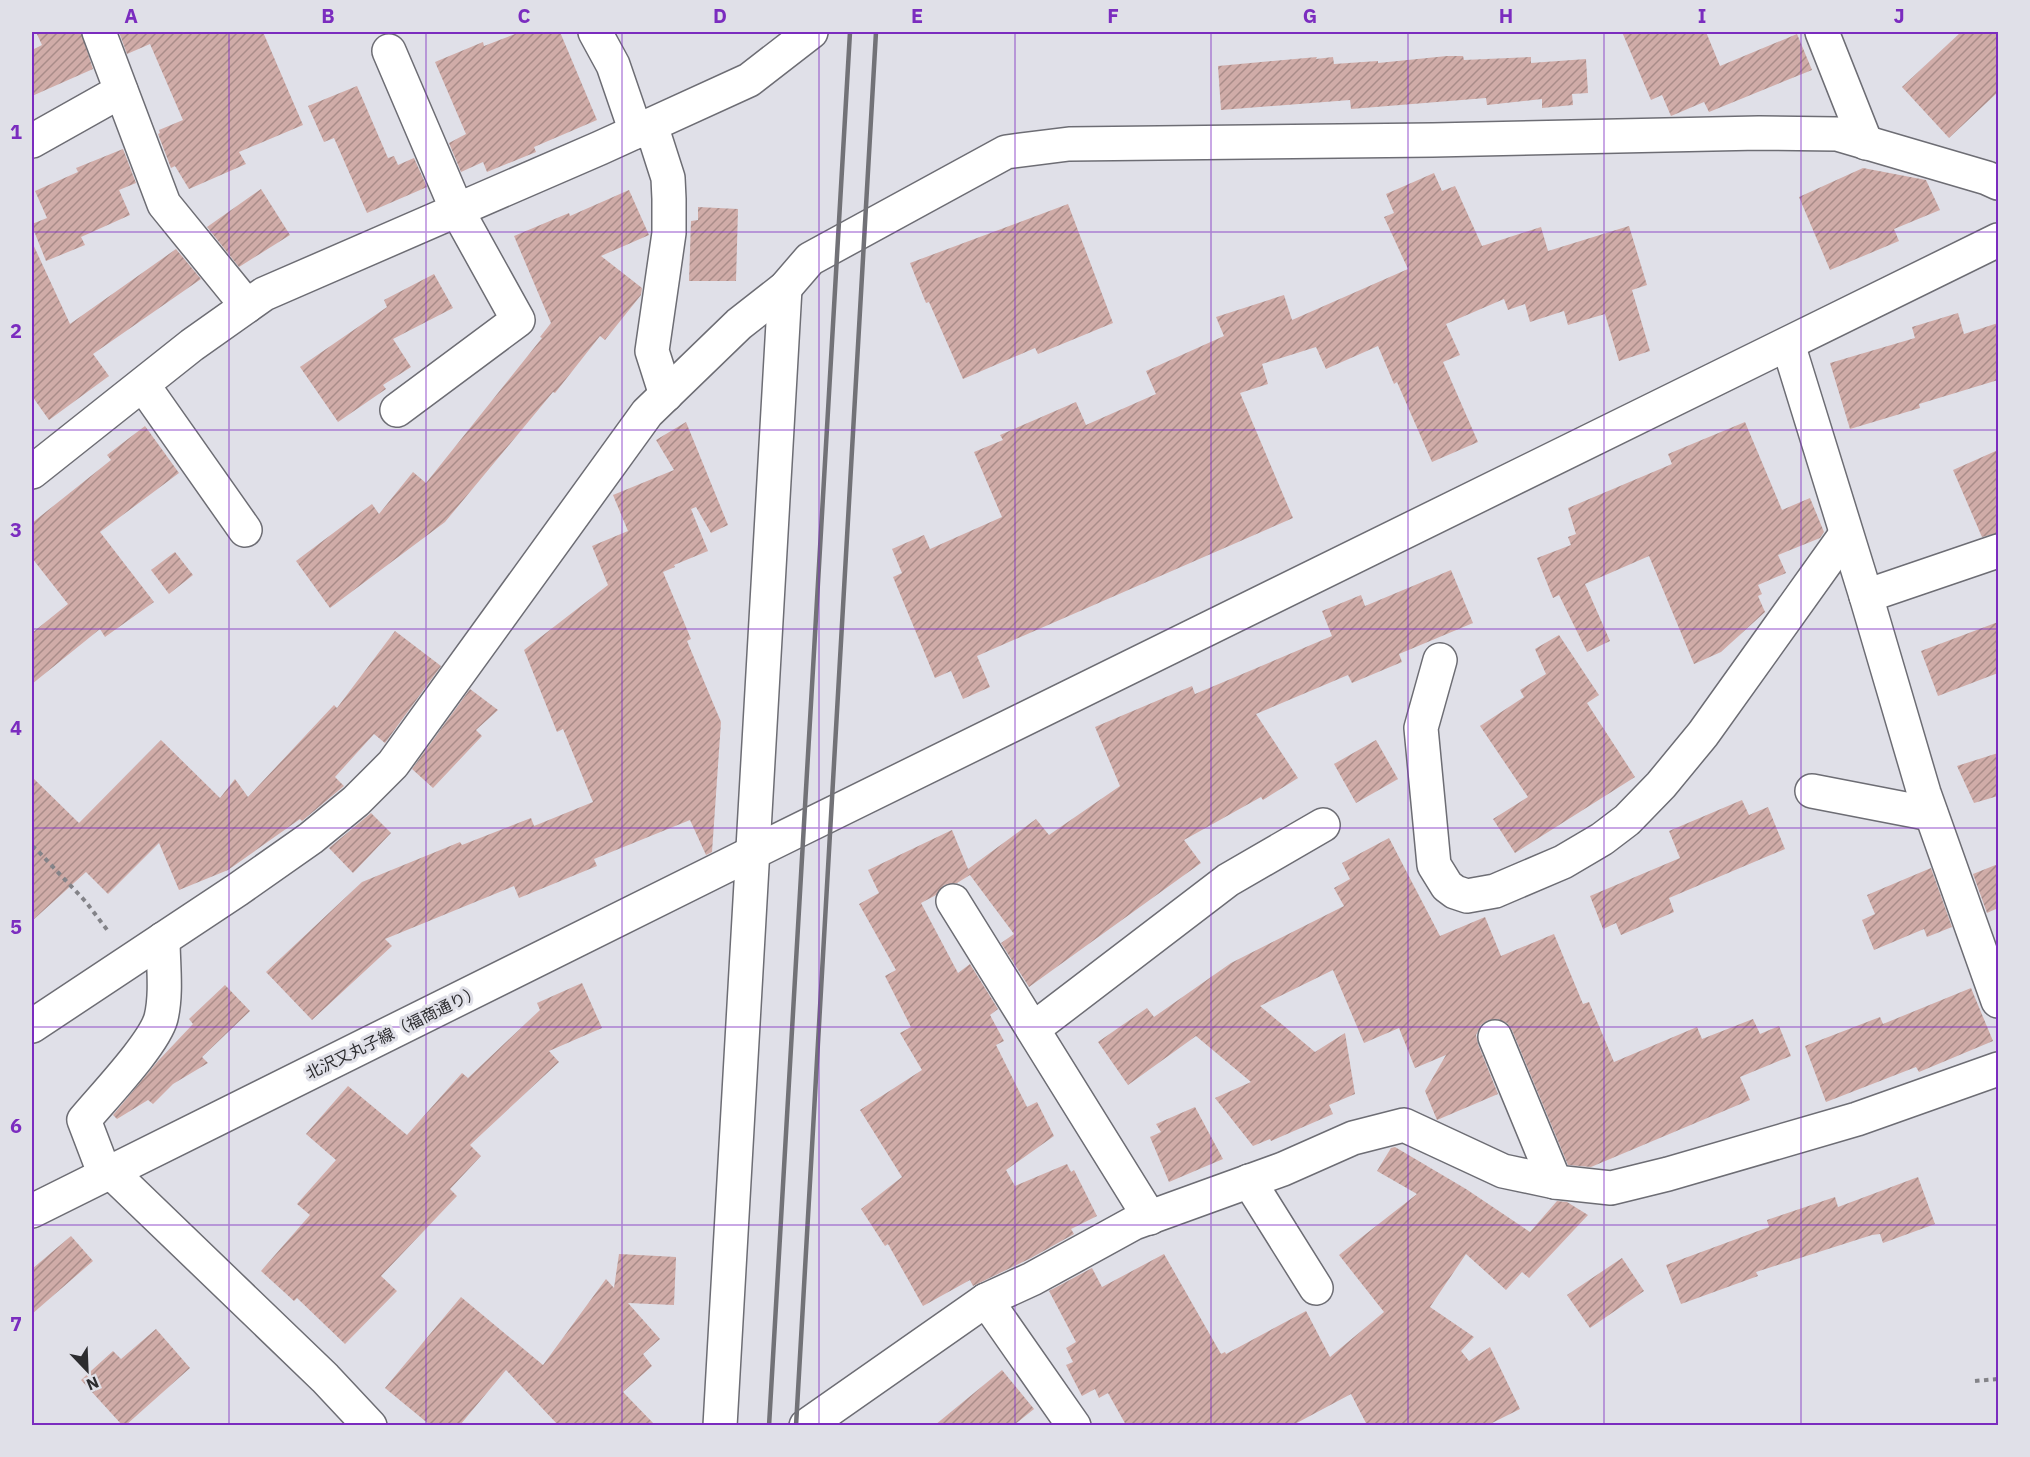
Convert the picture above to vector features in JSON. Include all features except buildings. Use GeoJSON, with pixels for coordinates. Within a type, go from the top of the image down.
{"type":"FeatureCollection","features":[{"type":"Feature","properties":{"kind":"street"},"geometry":{"type":"LineString","coordinates":[[99,32],[164,204],[247,306]]}},
{"type":"Feature","properties":{"kind":"street"},"geometry":{"type":"LineString","coordinates":[[595,32],[668,177],[667,256],[652,351],[666,395]]}},
{"type":"Feature","properties":{"kind":"street"},"geometry":{"type":"LineString","coordinates":[[1822,32],[1866,143]]}},
{"type":"Feature","properties":{"kind":"street"},"geometry":{"type":"LineString","coordinates":[[32,472],[192,345],[264,294],[749,80],[806,34]]}},
{"type":"Feature","properties":{"kind":"street"},"geometry":{"type":"LineString","coordinates":[[389,51],[457,210],[518,320],[397,410]]}},
{"type":"Feature","properties":{"kind":"street"},"geometry":{"type":"LineString","coordinates":[[32,141],[121,91]]}},
{"type":"Feature","properties":{"kind":"street"},"geometry":{"type":"LineString","coordinates":[[32,1026],[311,838],[356,801],[393,764],[647,413],[739,324],[785,288],[810,259],[1006,152],[1069,144],[1445,140],[1759,133],[1837,134],[1998,183]]}},
{"type":"Feature","properties":{"kind":"street","name":"北沢又丸子線（福商通り）"},"geometry":{"type":"LineString","coordinates":[[32,1211],[754,852],[1998,240]]}},
{"type":"Feature","properties":{"kind":"street"},"geometry":{"type":"LineString","coordinates":[[720,1425],[785,288]]}},
{"type":"Feature","properties":{"kind":"street"},"geometry":{"type":"LineString","coordinates":[[1788,344],[1931,814],[1998,1000]]}},
{"type":"Feature","properties":{"kind":"street"},"geometry":{"type":"LineString","coordinates":[[143,385],[245,530]]}},
{"type":"Feature","properties":{"kind":"street"},"geometry":{"type":"LineString","coordinates":[[1440,660],[1422,728],[1434,865],[1447,886],[1467,896],[1495,891],[1563,862],[1602,839],[1627,820],[1661,785],[1703,734],[1846,534]]}},
{"type":"Feature","properties":{"kind":"street"},"geometry":{"type":"LineString","coordinates":[[1866,596],[1998,551]]}},
{"type":"Feature","properties":{"kind":"street"},"geometry":{"type":"LineString","coordinates":[[1812,791],[1931,814]]}},
{"type":"Feature","properties":{"kind":"street"},"geometry":{"type":"LineString","coordinates":[[1033,1029],[1228,880],[1323,825]]}},
{"type":"Feature","properties":{"kind":"street"},"geometry":{"type":"LineString","coordinates":[[953,901],[1150,1218]]}},
{"type":"Feature","properties":{"kind":"street"},"geometry":{"type":"LineString","coordinates":[[163,939],[161,1018],[147,1044],[84,1120],[108,1173],[325,1378],[370,1425]]}},
{"type":"Feature","properties":{"kind":"street"},"geometry":{"type":"LineString","coordinates":[[1495,1036],[1555,1182]]}},
{"type":"Feature","properties":{"kind":"street"},"geometry":{"type":"LineString","coordinates":[[806,1425],[986,1300],[1032,1280],[1134,1223],[1283,1169],[1353,1138],[1404,1125],[1503,1172],[1555,1182],[1611,1188],[1668,1174],[1857,1119],[1998,1069]]}},
{"type":"Feature","properties":{"kind":"street"},"geometry":{"type":"LineString","coordinates":[[1249,1181],[1316,1288]]}},
{"type":"Feature","properties":{"kind":"street"},"geometry":{"type":"LineString","coordinates":[[986,1300],[1074,1425]]}},
{"type":"Feature","properties":{"kind":"path"},"geometry":{"type":"LineString","coordinates":[[32,846],[86,902],[130,961]]}},
{"type":"Feature","properties":{"kind":"path"},"geometry":{"type":"LineString","coordinates":[[1975,1381],[1998,1379]]}},
{"type":"Feature","properties":{"kind":"railway"},"geometry":{"type":"LineString","coordinates":[[769,1426],[850,32]]}},
{"type":"Feature","properties":{"kind":"railway"},"geometry":{"type":"LineString","coordinates":[[796,1426],[876,32]]}}]}
